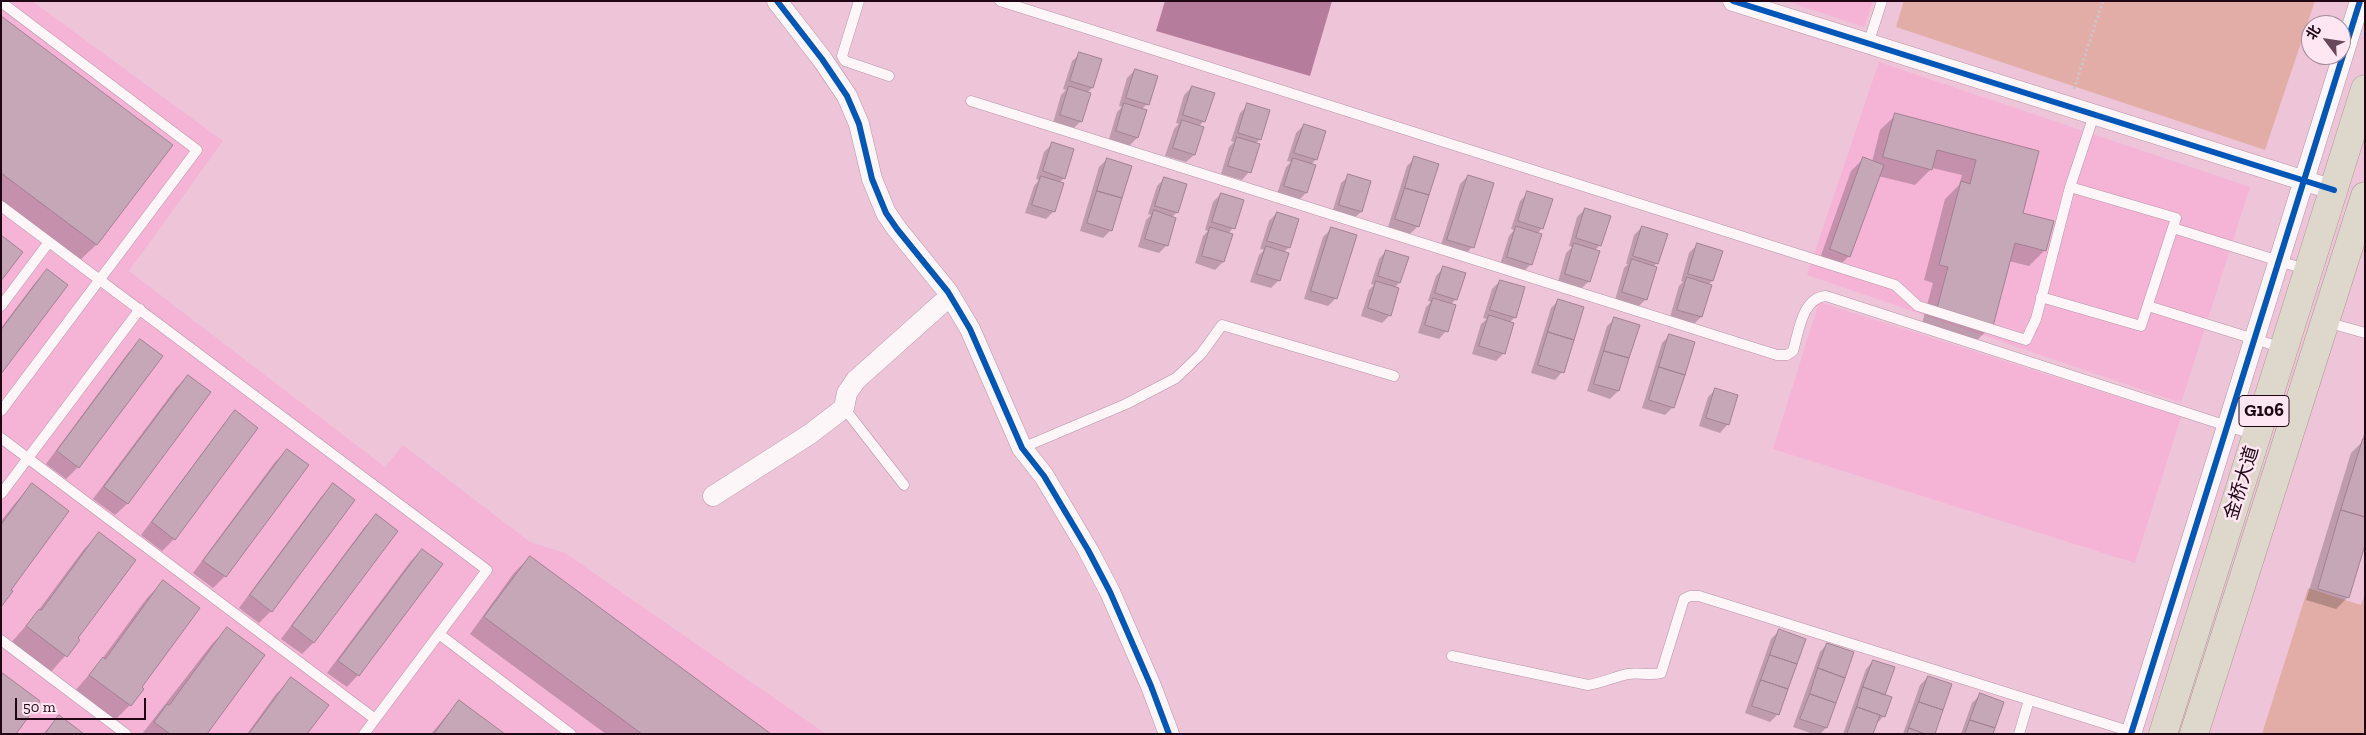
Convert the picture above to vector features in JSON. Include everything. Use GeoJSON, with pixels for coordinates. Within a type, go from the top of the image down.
{"type":"FeatureCollection","features":[{"type":"Feature","properties":{"kind":"highway","name":"金桥大道"},"geometry":{"type":"LineString","coordinates":[[2163,734],[2365,89]]}},
{"type":"Feature","properties":{"kind":"highway","name":"金桥大道"},"geometry":{"type":"LineString","coordinates":[[2194,734],[2365,198]]}},
{"type":"Feature","properties":{"kind":"street"},"geometry":{"type":"LineString","coordinates":[[777,1],[822,59],[847,96],[859,124],[872,179],[886,213],[950,296],[970,330],[1022,448],[1044,476],[1088,550],[1110,592],[1148,678],[1169,734]]}},
{"type":"Feature","properties":{"kind":"street"},"geometry":{"type":"LineString","coordinates":[[1733,1],[2334,190]]}},
{"type":"Feature","properties":{"kind":"street"},"geometry":{"type":"LineString","coordinates":[[2133,733],[2360,1]]}},
{"type":"Feature","properties":{"kind":"street"},"geometry":{"type":"LineString","coordinates":[[713,496],[810,434],[844,408],[846,393],[856,380],[950,296]]}},
{"type":"Feature","properties":{"kind":"lane"},"geometry":{"type":"LineString","coordinates":[[859,1],[842,56],[845,61],[889,76]]}},
{"type":"Feature","properties":{"kind":"lane"},"geometry":{"type":"LineString","coordinates":[[1000,1],[1895,285],[1918,306],[2026,340],[2036,318],[2070,187],[2094,114]]}},
{"type":"Feature","properties":{"kind":"lane"},"geometry":{"type":"LineString","coordinates":[[1868,44],[1882,1]]}},
{"type":"Feature","properties":{"kind":"lane"},"geometry":{"type":"LineString","coordinates":[[1,2],[197,150],[1,410]]}},
{"type":"Feature","properties":{"kind":"lane"},"geometry":{"type":"LineString","coordinates":[[971,101],[1777,355],[1787,355],[1793,351],[1808,304],[1817,296],[1826,296],[2257,436]]}},
{"type":"Feature","properties":{"kind":"lane"},"geometry":{"type":"LineString","coordinates":[[2041,296],[2141,326],[2176,218],[2070,187]]}},
{"type":"Feature","properties":{"kind":"lane"},"geometry":{"type":"LineString","coordinates":[[2,209],[140,309],[487,570],[364,734]]}},
{"type":"Feature","properties":{"kind":"lane"},"geometry":{"type":"LineString","coordinates":[[2173,228],[2309,270]]}},
{"type":"Feature","properties":{"kind":"lane"},"geometry":{"type":"LineString","coordinates":[[1,306],[49,242]]}},
{"type":"Feature","properties":{"kind":"lane"},"geometry":{"type":"LineString","coordinates":[[2148,306],[2284,349]]}},
{"type":"Feature","properties":{"kind":"lane"},"geometry":{"type":"LineString","coordinates":[[1,494],[140,309]]}},
{"type":"Feature","properties":{"kind":"lane"},"geometry":{"type":"LineString","coordinates":[[2325,322],[2365,333]]}},
{"type":"Feature","properties":{"kind":"lane"},"geometry":{"type":"LineString","coordinates":[[1022,448],[1126,404],[1176,378],[1201,354],[1222,325],[1394,376]]}},
{"type":"Feature","properties":{"kind":"lane"},"geometry":{"type":"LineString","coordinates":[[844,408],[904,486]]}},
{"type":"Feature","properties":{"kind":"lane"},"geometry":{"type":"LineString","coordinates":[[1,438],[375,719]]}},
{"type":"Feature","properties":{"kind":"lane"},"geometry":{"type":"LineString","coordinates":[[1452,656],[1588,685],[1604,683],[1627,674],[1661,673],[1684,599],[1690,596],[1699,596],[2133,733]]}},
{"type":"Feature","properties":{"kind":"lane"},"geometry":{"type":"LineString","coordinates":[[439,634],[571,734]]}},
{"type":"Feature","properties":{"kind":"lane"},"geometry":{"type":"LineString","coordinates":[[1,640],[126,734]]}},
{"type":"Feature","properties":{"kind":"lane"},"geometry":{"type":"LineString","coordinates":[[2019,734],[2029,700]]}},
{"type":"Feature","properties":{"kind":"path"},"geometry":{"type":"LineString","coordinates":[[2068,106],[2103,1]]}},
{"type":"Feature","properties":{"kind":"shaded area"},"geometry":{"type":"Polygon","coordinates":[[[1,1],[32,1],[223,141],[129,271],[385,467],[403,445],[530,542],[565,553],[826,734],[1,734],[1,1]]]}},
{"type":"Feature","properties":{"kind":"shaded area"},"geometry":{"type":"Polygon","coordinates":[[[1165,1],[1332,1],[1310,76],[1156,31],[1165,1]]]}},
{"type":"Feature","properties":{"kind":"shaded area"},"geometry":{"type":"Polygon","coordinates":[[[1786,1],[1873,1],[1864,27],[1786,1]]]}},
{"type":"Feature","properties":{"kind":"shaded area"},"geometry":{"type":"Polygon","coordinates":[[[1904,1],[2315,1],[2310,15],[2301,15],[2301,43],[2265,150],[1896,27],[1904,1]]]}},
{"type":"Feature","properties":{"kind":"shaded area"},"geometry":{"type":"Polygon","coordinates":[[[1879,62],[2250,187],[2181,403],[1807,275],[1879,62]]]}},
{"type":"Feature","properties":{"kind":"shaded area"},"geometry":{"type":"Polygon","coordinates":[[[1819,302],[2181,417],[2135,563],[1773,449],[1819,302]]]}},
{"type":"Feature","properties":{"kind":"shaded area"},"geometry":{"type":"Polygon","coordinates":[[[2308,588],[2361,605],[2365,594],[2365,734],[2262,734],[2308,588]]]}},
{"type":"Feature","properties":{"kind":"building"},"geometry":{"type":"Polygon","coordinates":[[[1,16],[173,145],[97,245],[1,173],[1,16]]]}},
{"type":"Feature","properties":{"kind":"building"},"geometry":{"type":"Polygon","coordinates":[[[1079,52],[1102,59],[1093,88],[1070,81],[1079,52]]]}},
{"type":"Feature","properties":{"kind":"building"},"geometry":{"type":"Polygon","coordinates":[[[1135,69],[1158,76],[1149,105],[1126,98],[1135,69]]]}},
{"type":"Feature","properties":{"kind":"building"},"geometry":{"type":"Polygon","coordinates":[[[1069,86],[1091,93],[1082,122],[1060,115],[1069,86]]]}},
{"type":"Feature","properties":{"kind":"building"},"geometry":{"type":"Polygon","coordinates":[[[1192,86],[1215,93],[1205,122],[1183,115],[1192,86]]]}},
{"type":"Feature","properties":{"kind":"building"},"geometry":{"type":"Polygon","coordinates":[[[1124,103],[1147,110],[1138,138],[1116,131],[1124,103]]]}},
{"type":"Feature","properties":{"kind":"building"},"geometry":{"type":"Polygon","coordinates":[[[1247,103],[1270,110],[1261,140],[1238,133],[1247,103]]]}},
{"type":"Feature","properties":{"kind":"building"},"geometry":{"type":"Polygon","coordinates":[[[1895,113],[2039,151],[2023,213],[2054,221],[2046,251],[2015,243],[1993,326],[1936,312],[1948,267],[1939,265],[1961,181],[1970,184],[1976,160],[1937,150],[1932,170],[1883,157],[1895,113]]]}},
{"type":"Feature","properties":{"kind":"building"},"geometry":{"type":"Polygon","coordinates":[[[1182,120],[1204,127],[1195,155],[1173,148],[1182,120]]]}},
{"type":"Feature","properties":{"kind":"building"},"geometry":{"type":"Polygon","coordinates":[[[1304,124],[1326,131],[1317,160],[1294,153],[1304,124]]]}},
{"type":"Feature","properties":{"kind":"building"},"geometry":{"type":"Polygon","coordinates":[[[1237,137],[1260,144],[1251,173],[1228,166],[1237,137]]]}},
{"type":"Feature","properties":{"kind":"building"},"geometry":{"type":"Polygon","coordinates":[[[1052,142],[1074,149],[1065,179],[1043,171],[1052,142]]]}},
{"type":"Feature","properties":{"kind":"building"},"geometry":{"type":"Polygon","coordinates":[[[1414,156],[1439,164],[1429,195],[1405,188],[1414,156]]]}},
{"type":"Feature","properties":{"kind":"building"},"geometry":{"type":"Polygon","coordinates":[[[1863,157],[1884,165],[1850,257],[1830,249],[1863,157]]]}},
{"type":"Feature","properties":{"kind":"building"},"geometry":{"type":"Polygon","coordinates":[[[1107,158],[1132,166],[1122,198],[1097,191],[1107,158]]]}},
{"type":"Feature","properties":{"kind":"building"},"geometry":{"type":"Polygon","coordinates":[[[1293,158],[1316,165],[1307,193],[1284,186],[1293,158]]]}},
{"type":"Feature","properties":{"kind":"building"},"geometry":{"type":"Polygon","coordinates":[[[1348,174],[1371,181],[1362,212],[1339,205],[1348,174]]]}},
{"type":"Feature","properties":{"kind":"building"},"geometry":{"type":"Polygon","coordinates":[[[1468,175],[1494,183],[1474,248],[1447,240],[1468,175]]]}},
{"type":"Feature","properties":{"kind":"building"},"geometry":{"type":"Polygon","coordinates":[[[1041,176],[1064,183],[1055,212],[1032,205],[1041,176]]]}},
{"type":"Feature","properties":{"kind":"building"},"geometry":{"type":"Polygon","coordinates":[[[1164,177],[1187,184],[1178,213],[1155,206],[1164,177]]]}},
{"type":"Feature","properties":{"kind":"building"},"geometry":{"type":"Polygon","coordinates":[[[1405,188],[1429,195],[1419,227],[1395,219],[1405,188]]]}},
{"type":"Feature","properties":{"kind":"building"},"geometry":{"type":"Polygon","coordinates":[[[1097,191],[1122,198],[1112,231],[1087,223],[1097,191]]]}},
{"type":"Feature","properties":{"kind":"building"},"geometry":{"type":"Polygon","coordinates":[[[1527,191],[1553,199],[1543,229],[1518,221],[1527,191]]]}},
{"type":"Feature","properties":{"kind":"building"},"geometry":{"type":"Polygon","coordinates":[[[1221,193],[1244,200],[1235,229],[1212,222],[1221,193]]]}},
{"type":"Feature","properties":{"kind":"building"},"geometry":{"type":"Polygon","coordinates":[[[1585,208],[1611,216],[1601,246],[1576,238],[1585,208]]]}},
{"type":"Feature","properties":{"kind":"building"},"geometry":{"type":"Polygon","coordinates":[[[1154,210],[1176,218],[1168,246],[1145,239],[1154,210]]]}},
{"type":"Feature","properties":{"kind":"building"},"geometry":{"type":"Polygon","coordinates":[[[1277,212],[1299,219],[1290,248],[1267,241],[1277,212]]]}},
{"type":"Feature","properties":{"kind":"building"},"geometry":{"type":"Polygon","coordinates":[[[1516,226],[1542,234],[1532,265],[1507,257],[1516,226]]]}},
{"type":"Feature","properties":{"kind":"building"},"geometry":{"type":"Polygon","coordinates":[[[1642,226],[1668,234],[1658,264],[1633,256],[1642,226]]]}},
{"type":"Feature","properties":{"kind":"building"},"geometry":{"type":"Polygon","coordinates":[[[1210,227],[1233,234],[1224,262],[1202,256],[1210,227]]]}},
{"type":"Feature","properties":{"kind":"building"},"geometry":{"type":"Polygon","coordinates":[[[1331,227],[1357,235],[1337,299],[1311,291],[1331,227]]]}},
{"type":"Feature","properties":{"kind":"building"},"geometry":{"type":"Polygon","coordinates":[[[1,235],[23,252],[1,281],[1,235]]]}},
{"type":"Feature","properties":{"kind":"building"},"geometry":{"type":"Polygon","coordinates":[[[1574,243],[1600,251],[1590,282],[1565,274],[1574,243]]]}},
{"type":"Feature","properties":{"kind":"building"},"geometry":{"type":"Polygon","coordinates":[[[1697,243],[1723,251],[1713,281],[1688,274],[1697,243]]]}},
{"type":"Feature","properties":{"kind":"building"},"geometry":{"type":"Polygon","coordinates":[[[1266,246],[1289,253],[1280,281],[1257,274],[1266,246]]]}},
{"type":"Feature","properties":{"kind":"building"},"geometry":{"type":"Polygon","coordinates":[[[1386,250],[1409,257],[1400,283],[1378,276],[1386,250]]]}},
{"type":"Feature","properties":{"kind":"building"},"geometry":{"type":"Polygon","coordinates":[[[1632,259],[1657,267],[1647,300],[1622,292],[1632,259]]]}},
{"type":"Feature","properties":{"kind":"building"},"geometry":{"type":"Polygon","coordinates":[[[1443,266],[1466,273],[1457,300],[1435,293],[1443,266]]]}},
{"type":"Feature","properties":{"kind":"building"},"geometry":{"type":"Polygon","coordinates":[[[47,269],[68,285],[1,374],[1,330],[47,269]]]}},
{"type":"Feature","properties":{"kind":"building"},"geometry":{"type":"Polygon","coordinates":[[[1687,277],[1712,285],[1702,317],[1677,310],[1687,277]]]}},
{"type":"Feature","properties":{"kind":"building"},"geometry":{"type":"Polygon","coordinates":[[[1500,280],[1525,287],[1516,318],[1490,310],[1500,280]]]}},
{"type":"Feature","properties":{"kind":"building"},"geometry":{"type":"Polygon","coordinates":[[[1376,281],[1399,288],[1391,316],[1368,308],[1376,281]]]}},
{"type":"Feature","properties":{"kind":"building"},"geometry":{"type":"Polygon","coordinates":[[[1433,298],[1456,305],[1448,332],[1425,325],[1433,298]]]}},
{"type":"Feature","properties":{"kind":"building"},"geometry":{"type":"Polygon","coordinates":[[[1558,299],[1584,307],[1574,340],[1548,332],[1558,299]]]}},
{"type":"Feature","properties":{"kind":"building"},"geometry":{"type":"Polygon","coordinates":[[[1489,315],[1514,323],[1505,354],[1479,346],[1489,315]]]}},
{"type":"Feature","properties":{"kind":"building"},"geometry":{"type":"Polygon","coordinates":[[[1614,317],[1640,325],[1629,358],[1604,351],[1614,317]]]}},
{"type":"Feature","properties":{"kind":"building"},"geometry":{"type":"Polygon","coordinates":[[[1548,332],[1574,340],[1564,373],[1538,365],[1548,332]]]}},
{"type":"Feature","properties":{"kind":"building"},"geometry":{"type":"Polygon","coordinates":[[[1669,334],[1695,342],[1685,375],[1659,367],[1669,334]]]}},
{"type":"Feature","properties":{"kind":"building"},"geometry":{"type":"Polygon","coordinates":[[[140,339],[163,356],[79,468],[57,451],[140,339]]]}},
{"type":"Feature","properties":{"kind":"building"},"geometry":{"type":"Polygon","coordinates":[[[1604,351],[1629,358],[1619,391],[1594,384],[1604,351]]]}},
{"type":"Feature","properties":{"kind":"building"},"geometry":{"type":"Polygon","coordinates":[[[1659,367],[1685,375],[1674,408],[1649,400],[1659,367]]]}},
{"type":"Feature","properties":{"kind":"building"},"geometry":{"type":"Polygon","coordinates":[[[188,375],[211,392],[128,504],[104,487],[188,375]]]}},
{"type":"Feature","properties":{"kind":"building"},"geometry":{"type":"Polygon","coordinates":[[[1715,388],[1738,395],[1729,425],[1706,418],[1715,388]]]}},
{"type":"Feature","properties":{"kind":"building"},"geometry":{"type":"Polygon","coordinates":[[[235,410],[258,428],[175,540],[152,522],[235,410]]]}},
{"type":"Feature","properties":{"kind":"building"},"geometry":{"type":"Polygon","coordinates":[[[2363,439],[2365,440],[2365,517],[2341,510],[2363,439]]]}},
{"type":"Feature","properties":{"kind":"building"},"geometry":{"type":"Polygon","coordinates":[[[287,449],[309,465],[226,577],[203,561],[287,449]]]}},
{"type":"Feature","properties":{"kind":"building"},"geometry":{"type":"Polygon","coordinates":[[[32,483],[69,511],[11,590],[13,591],[1,607],[1,525],[32,483]]]}},
{"type":"Feature","properties":{"kind":"building"},"geometry":{"type":"Polygon","coordinates":[[[333,483],[355,500],[272,612],[250,595],[333,483]]]}},
{"type":"Feature","properties":{"kind":"building"},"geometry":{"type":"Polygon","coordinates":[[[2341,510],[2365,517],[2365,545],[2349,598],[2318,589],[2341,510]]]}},
{"type":"Feature","properties":{"kind":"building"},"geometry":{"type":"Polygon","coordinates":[[[376,514],[398,531],[314,643],[292,626],[376,514]]]}},
{"type":"Feature","properties":{"kind":"building"},"geometry":{"type":"Polygon","coordinates":[[[99,532],[136,560],[78,638],[80,640],[67,657],[26,626],[39,609],[41,610],[99,532]]]}},
{"type":"Feature","properties":{"kind":"building"},"geometry":{"type":"Polygon","coordinates":[[[422,549],[443,564],[359,676],[338,661],[422,549]]]}},
{"type":"Feature","properties":{"kind":"building"},"geometry":{"type":"Polygon","coordinates":[[[530,556],[771,734],[642,734],[484,617],[530,556]]]}},
{"type":"Feature","properties":{"kind":"building"},"geometry":{"type":"Polygon","coordinates":[[[163,580],[200,608],[142,687],[144,689],[131,706],[89,675],[103,657],[105,659],[163,580]]]}},
{"type":"Feature","properties":{"kind":"building"},"geometry":{"type":"Polygon","coordinates":[[[227,627],[265,655],[207,734],[170,734],[154,722],[167,704],[169,705],[227,627]]]}},
{"type":"Feature","properties":{"kind":"building"},"geometry":{"type":"Polygon","coordinates":[[[1779,629],[1806,639],[1797,664],[1770,655],[1779,629]]]}},
{"type":"Feature","properties":{"kind":"building"},"geometry":{"type":"Polygon","coordinates":[[[1827,643],[1854,652],[1845,678],[1818,668],[1827,643]]]}},
{"type":"Feature","properties":{"kind":"building"},"geometry":{"type":"Polygon","coordinates":[[[1770,655],[1797,664],[1788,689],[1761,680],[1770,655]]]}},
{"type":"Feature","properties":{"kind":"building"},"geometry":{"type":"Polygon","coordinates":[[[1873,660],[1895,667],[1885,695],[1863,687],[1873,660]]]}},
{"type":"Feature","properties":{"kind":"building"},"geometry":{"type":"Polygon","coordinates":[[[1818,668],[1845,678],[1836,703],[1810,694],[1818,668]]]}},
{"type":"Feature","properties":{"kind":"building"},"geometry":{"type":"Polygon","coordinates":[[[1,672],[40,701],[16,734],[1,734],[1,672]]]}},
{"type":"Feature","properties":{"kind":"building"},"geometry":{"type":"Polygon","coordinates":[[[1928,676],[1952,684],[1943,710],[1919,702],[1928,676]]]}},
{"type":"Feature","properties":{"kind":"building"},"geometry":{"type":"Polygon","coordinates":[[[291,677],[329,705],[307,734],[249,734],[291,677]]]}},
{"type":"Feature","properties":{"kind":"building"},"geometry":{"type":"Polygon","coordinates":[[[1761,680],[1788,689],[1779,715],[1752,706],[1761,680]]]}},
{"type":"Feature","properties":{"kind":"building"},"geometry":{"type":"Polygon","coordinates":[[[1863,687],[1892,697],[1885,717],[1857,707],[1863,687]]]}},
{"type":"Feature","properties":{"kind":"building"},"geometry":{"type":"Polygon","coordinates":[[[1980,693],[2004,702],[1995,728],[1970,720],[1980,693]]]}},
{"type":"Feature","properties":{"kind":"building"},"geometry":{"type":"Polygon","coordinates":[[[1810,694],[1836,703],[1827,728],[1800,719],[1810,694]]]}},
{"type":"Feature","properties":{"kind":"building"},"geometry":{"type":"Polygon","coordinates":[[[459,700],[505,734],[434,734],[459,700]]]}},
{"type":"Feature","properties":{"kind":"building"},"geometry":{"type":"Polygon","coordinates":[[[1919,702],[1943,710],[1935,734],[1925,734],[1909,728],[1919,702]]]}},
{"type":"Feature","properties":{"kind":"building"},"geometry":{"type":"Polygon","coordinates":[[[1857,707],[1880,715],[1873,734],[1847,734],[1857,707]]]}},
{"type":"Feature","properties":{"kind":"building"},"geometry":{"type":"Polygon","coordinates":[[[59,715],[84,734],[45,734],[59,715]]]}},
{"type":"Feature","properties":{"kind":"building"},"geometry":{"type":"Polygon","coordinates":[[[1970,720],[1995,728],[1993,734],[1965,734],[1970,720]]]}},
{"type":"Feature","properties":{"kind":"building"},"geometry":{"type":"Polygon","coordinates":[[[1909,728],[1925,734],[1907,734],[1909,728]]]}},
{"type":"Feature","properties":{"kind":"cycle path"},"geometry":{"type":"LineString","coordinates":[[777,1],[822,59],[847,96],[859,124],[872,179],[886,213],[948,292],[970,329],[1022,448],[1044,476],[1088,550],[1110,592],[1151,686],[1169,734]]}},
{"type":"Feature","properties":{"kind":"cycle path"},"geometry":{"type":"LineString","coordinates":[[1733,1],[2334,190]]}},
{"type":"Feature","properties":{"kind":"cycle path"},"geometry":{"type":"LineString","coordinates":[[2131,734],[2360,1]]}}]}
